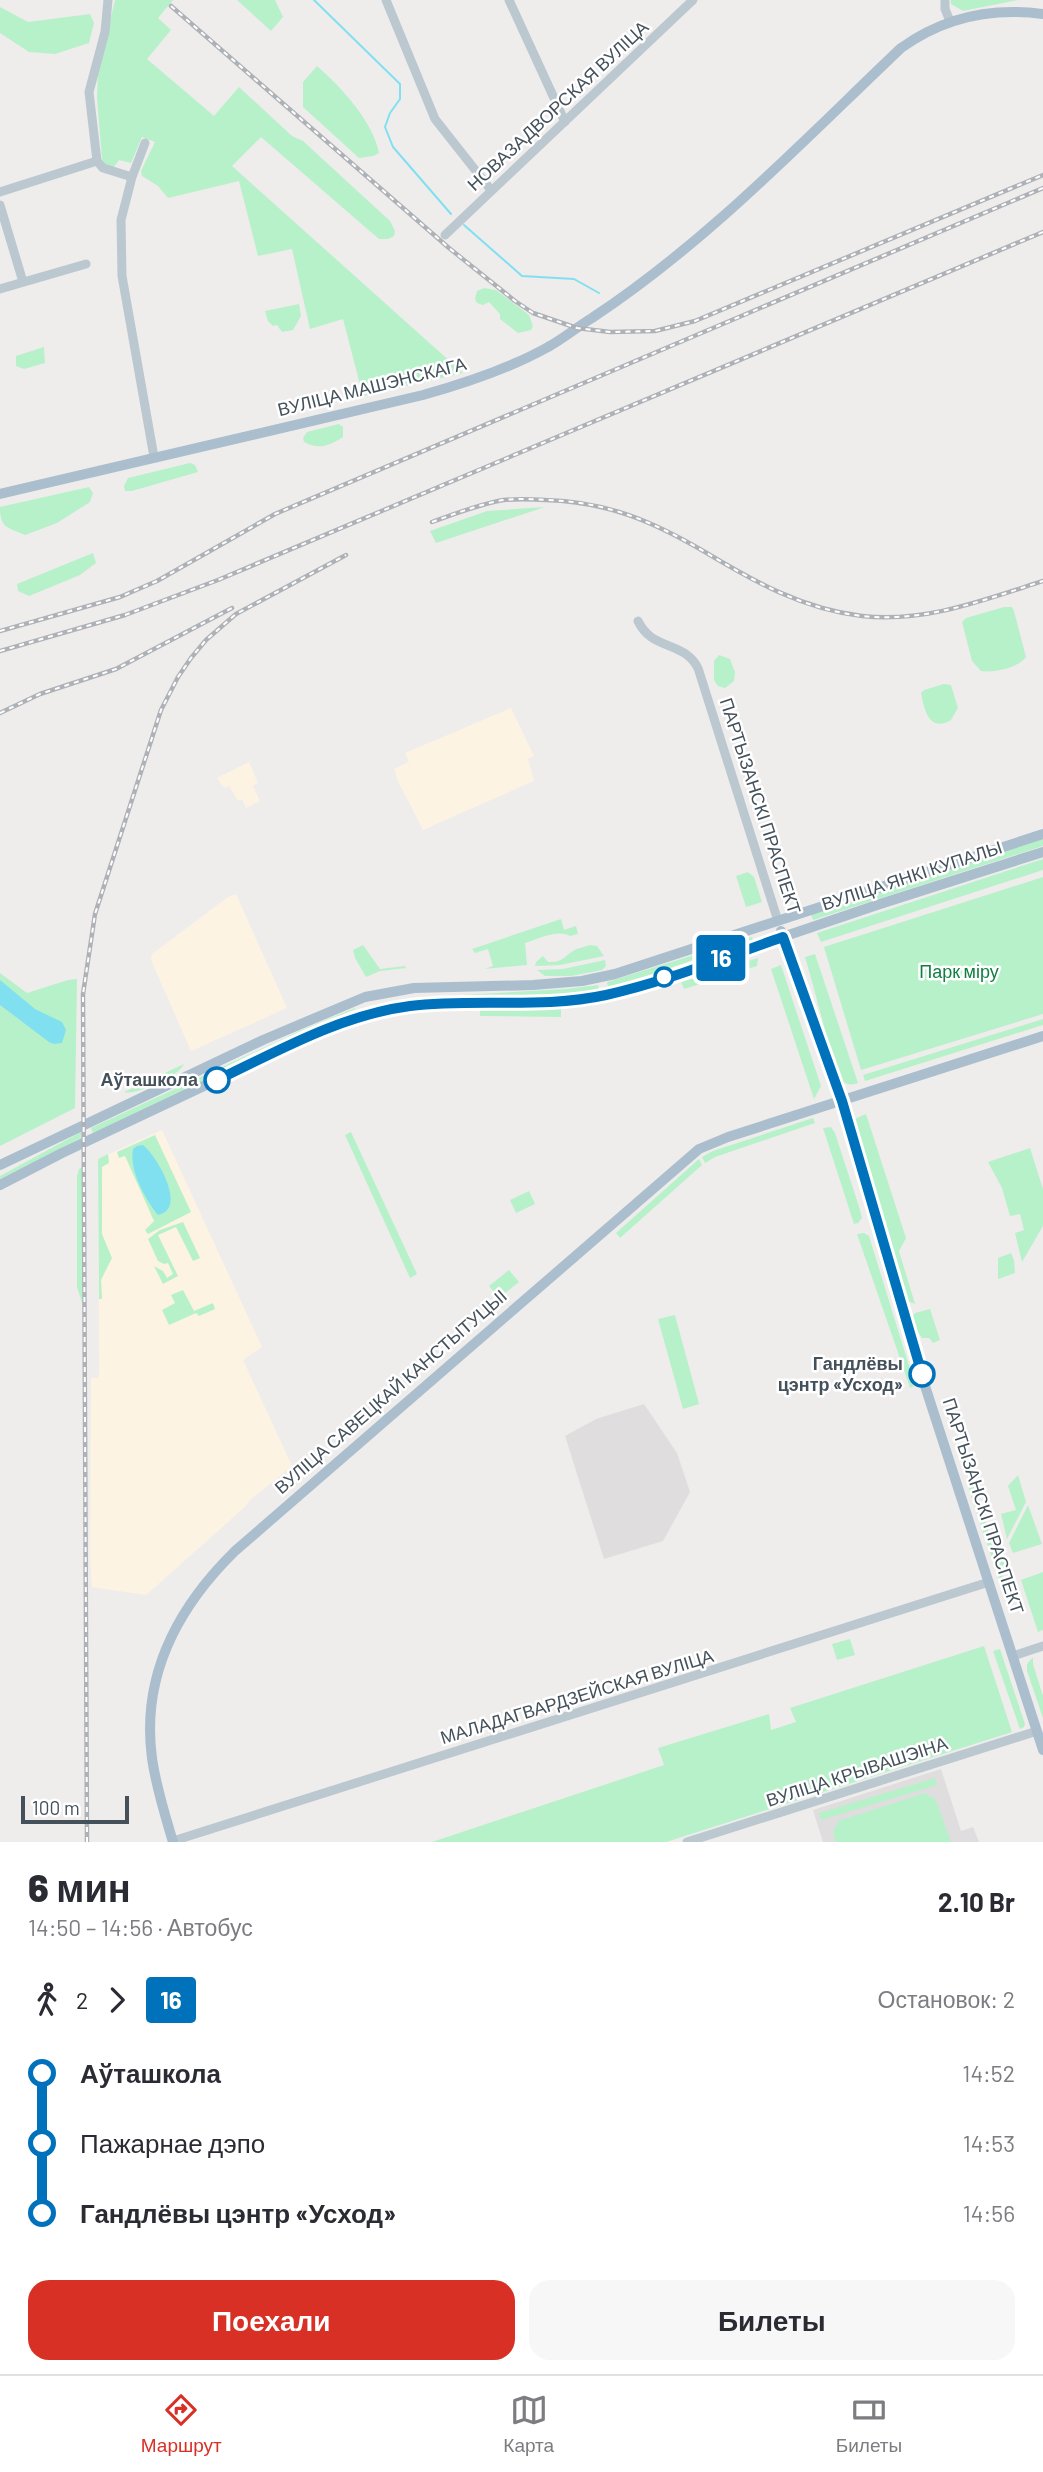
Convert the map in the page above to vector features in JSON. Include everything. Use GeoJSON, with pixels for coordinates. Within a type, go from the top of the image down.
{"type":"FeatureCollection","features":[{"type":"Feature","properties":{"kind":"main road","name":"ВУЛІЦА МАШЭНСКАГА"},"geometry":{"type":"LineString","coordinates":[[0,494],[456,386],[549,347],[672,261],[720,220],[901,48],[919,35],[950,21],[994,12],[1043,14]]}},
{"type":"Feature","properties":{"kind":"main road","name":"ВУЛІЦА ЯНКІ КУПАЛЫ"},"geometry":{"type":"LineString","coordinates":[[0,1165],[263,1040],[365,997],[414,988],[582,981],[635,968],[1043,834]]}},
{"type":"Feature","properties":{"kind":"main road","name":"ВУЛІЦА ЯНКІ КУПАЛЫ"},"geometry":{"type":"LineString","coordinates":[[0,1185],[304,1039],[370,1014],[410,1006],[563,1000],[605,995],[1043,852]]}},
{"type":"Feature","properties":{"kind":"main road","name":"ПАРТЫЗАНСКІ ПРАСПЕКТ"},"geometry":{"type":"LineString","coordinates":[[778,921],[842,1101],[926,1389],[1043,1750]]}},
{"type":"Feature","properties":{"kind":"main road"},"geometry":{"type":"LineString","coordinates":[[365,997],[370,1014]]}},
{"type":"Feature","properties":{"kind":"main road","name":"ВУЛІЦА САВЕЦКАЙ КАНСТЫТУЦЫІ"},"geometry":{"type":"LineString","coordinates":[[173,1842],[152,1758],[150,1717],[156,1675],[168,1641],[184,1611],[210,1576],[277,1514],[699,1149],[728,1137],[1043,1036]]}},
{"type":"Feature","properties":{"kind":"street"},"geometry":{"type":"LineString","coordinates":[[108,0],[105,32],[89,92],[97,161],[103,168],[132,177]]}},
{"type":"Feature","properties":{"kind":"street"},"geometry":{"type":"LineString","coordinates":[[386,0],[435,119],[491,190]]}},
{"type":"Feature","properties":{"kind":"street"},"geometry":{"type":"LineString","coordinates":[[509,0],[565,122]]}},
{"type":"Feature","properties":{"kind":"street","name":"НОВАЗАДВОРСКАЯ ВУЛІЦА"},"geometry":{"type":"LineString","coordinates":[[445,235],[693,0]]}},
{"type":"Feature","properties":{"kind":"street"},"geometry":{"type":"LineString","coordinates":[[945,0],[950,21]]}},
{"type":"Feature","properties":{"kind":"street"},"geometry":{"type":"LineString","coordinates":[[145,143],[132,177],[121,220],[122,276],[154,457]]}},
{"type":"Feature","properties":{"kind":"street"},"geometry":{"type":"LineString","coordinates":[[0,192],[97,161]]}},
{"type":"Feature","properties":{"kind":"street"},"geometry":{"type":"LineString","coordinates":[[0,205],[23,282]]}},
{"type":"Feature","properties":{"kind":"street"},"geometry":{"type":"LineString","coordinates":[[0,289],[86,264]]}},
{"type":"Feature","properties":{"kind":"street","name":"ПАРТЫЗАНСКІ ПРАСПЕКТ"},"geometry":{"type":"LineString","coordinates":[[638,621],[651,639],[684,652],[698,668],[778,921]]}},
{"type":"Feature","properties":{"kind":"street","name":"МАЛАДАГВАРДЗЕЙСКАЯ ВУЛІЦА"},"geometry":{"type":"LineString","coordinates":[[173,1842],[989,1581]]}},
{"type":"Feature","properties":{"kind":"street"},"geometry":{"type":"LineString","coordinates":[[1013,1656],[1043,1646]]}},
{"type":"Feature","properties":{"kind":"street","name":"ВУЛІЦА КРЫВАШЭІНА"},"geometry":{"type":"LineString","coordinates":[[687,1842],[1037,1731]]}},
{"type":"Feature","properties":{"kind":"shaded area"},"geometry":{"type":"Polygon","coordinates":[[[511,708],[534,756],[528,759],[534,781],[423,830],[394,769],[409,762],[405,753],[511,708]]]}},
{"type":"Feature","properties":{"kind":"shaded area"},"geometry":{"type":"Polygon","coordinates":[[[249,762],[258,783],[253,786],[260,801],[246,808],[242,799],[238,801],[229,786],[224,788],[217,778],[249,762]]]}},
{"type":"Feature","properties":{"kind":"shaded area"},"geometry":{"type":"Polygon","coordinates":[[[236,894],[287,1008],[191,1051],[151,960],[152,954],[228,897],[236,894]]]}},
{"type":"Feature","properties":{"kind":"shaded area"},"geometry":{"type":"Polygon","coordinates":[[[162,1130],[262,1347],[243,1360],[292,1466],[250,1500],[146,1595],[92,1587],[91,1378],[98,1378],[99,1373],[98,1159],[162,1130]]]}},
{"type":"Feature","properties":{"kind":"shaded area"},"geometry":{"type":"Polygon","coordinates":[[[644,1404],[677,1453],[690,1492],[663,1541],[604,1559],[565,1436],[596,1419],[644,1404]]]}},
{"type":"Feature","properties":{"kind":"shaded area"},"geometry":{"type":"Polygon","coordinates":[[[941,1769],[961,1831],[973,1827],[979,1842],[823,1842],[813,1810],[941,1769]]]}},
{"type":"Feature","properties":{"kind":"green space"},"geometry":{"type":"Polygon","coordinates":[[[115,0],[173,0],[158,18],[171,30],[147,59],[214,116],[239,87],[390,221],[395,231],[394,236],[379,239],[261,137],[232,166],[463,373],[363,396],[343,319],[310,329],[292,249],[258,256],[239,181],[168,198],[158,186],[142,176],[141,171],[155,142],[142,137],[131,163],[119,160],[114,167],[106,166],[102,159],[97,98],[98,73],[115,0]]]}},
{"type":"Feature","properties":{"kind":"green space"},"geometry":{"type":"Polygon","coordinates":[[[237,0],[275,0],[283,17],[271,31],[237,0]]]}},
{"type":"Feature","properties":{"kind":"green space"},"geometry":{"type":"Polygon","coordinates":[[[951,0],[1018,0],[963,11],[951,4],[951,0]]]}},
{"type":"Feature","properties":{"kind":"green space"},"geometry":{"type":"Polygon","coordinates":[[[0,7],[28,22],[90,14],[94,23],[89,43],[55,54],[29,52],[0,33],[0,7]]]}},
{"type":"Feature","properties":{"kind":"green space"},"geometry":{"type":"Polygon","coordinates":[[[317,66],[363,117],[376,141],[379,153],[359,158],[303,107],[303,82],[317,66]]]}},
{"type":"Feature","properties":{"kind":"green space"},"geometry":{"type":"Polygon","coordinates":[[[484,288],[496,290],[529,315],[533,326],[531,330],[518,333],[500,319],[500,314],[489,302],[483,305],[477,303],[477,291],[484,288]]]}},
{"type":"Feature","properties":{"kind":"green space"},"geometry":{"type":"Polygon","coordinates":[[[299,304],[301,316],[293,330],[282,332],[277,325],[273,326],[268,321],[265,311],[299,304]]]}},
{"type":"Feature","properties":{"kind":"green space"},"geometry":{"type":"Polygon","coordinates":[[[44,347],[45,363],[24,369],[16,366],[16,356],[44,347]]]}},
{"type":"Feature","properties":{"kind":"green space"},"geometry":{"type":"Polygon","coordinates":[[[339,424],[343,427],[343,437],[333,443],[319,446],[304,442],[303,438],[307,432],[339,424]]]}},
{"type":"Feature","properties":{"kind":"green space"},"geometry":{"type":"Polygon","coordinates":[[[190,463],[195,465],[198,472],[125,491],[128,478],[190,463]]]}},
{"type":"Feature","properties":{"kind":"green space"},"geometry":{"type":"Polygon","coordinates":[[[89,487],[93,493],[90,502],[57,523],[25,535],[3,523],[0,507],[89,487]]]}},
{"type":"Feature","properties":{"kind":"green space"},"geometry":{"type":"Polygon","coordinates":[[[545,507],[436,543],[430,531],[487,511],[545,507]]]}},
{"type":"Feature","properties":{"kind":"green space"},"geometry":{"type":"Polygon","coordinates":[[[93,553],[96,563],[80,575],[29,596],[18,591],[17,584],[93,553]]]}},
{"type":"Feature","properties":{"kind":"green space"},"geometry":{"type":"Polygon","coordinates":[[[1012,607],[1014,611],[1026,657],[1005,669],[981,671],[972,661],[962,622],[966,618],[1012,607]]]}},
{"type":"Feature","properties":{"kind":"green space"},"geometry":{"type":"Polygon","coordinates":[[[719,655],[730,659],[735,672],[734,681],[725,688],[718,686],[714,680],[714,661],[719,655]]]}},
{"type":"Feature","properties":{"kind":"green space"},"geometry":{"type":"Polygon","coordinates":[[[944,684],[951,685],[958,708],[951,720],[938,724],[929,718],[921,693],[944,684]]]}},
{"type":"Feature","properties":{"kind":"green space"},"geometry":{"type":"Polygon","coordinates":[[[1043,839],[1043,846],[813,920],[811,914],[1043,839]]]}},
{"type":"Feature","properties":{"kind":"green space"},"geometry":{"type":"Polygon","coordinates":[[[1043,859],[1043,870],[821,942],[817,933],[1043,859]]]}},
{"type":"Feature","properties":{"kind":"green space"},"geometry":{"type":"Polygon","coordinates":[[[748,872],[754,877],[762,902],[746,907],[736,876],[748,872]]]}},
{"type":"Feature","properties":{"kind":"green space","name":"Парк міру"},"geometry":{"type":"Polygon","coordinates":[[[1043,877],[1043,1014],[861,1070],[824,947],[1043,877]]]}},
{"type":"Feature","properties":{"kind":"green space"},"geometry":{"type":"Polygon","coordinates":[[[561,919],[564,930],[576,926],[578,934],[554,934],[525,943],[527,965],[484,969],[493,966],[488,949],[475,953],[472,949],[561,919]]]}},
{"type":"Feature","properties":{"kind":"green space"},"geometry":{"type":"Polygon","coordinates":[[[752,937],[753,940],[608,987],[607,982],[752,937]]]}},
{"type":"Feature","properties":{"kind":"green space"},"geometry":{"type":"Polygon","coordinates":[[[363,945],[380,969],[406,968],[380,971],[366,977],[353,950],[363,945]]]}},
{"type":"Feature","properties":{"kind":"green space"},"geometry":{"type":"Polygon","coordinates":[[[590,945],[597,946],[604,956],[560,965],[535,966],[543,956],[548,962],[556,962],[575,950],[590,945]]]}},
{"type":"Feature","properties":{"kind":"green space"},"geometry":{"type":"Polygon","coordinates":[[[815,954],[858,1083],[848,1084],[839,1079],[805,957],[815,954]]]}},
{"type":"Feature","properties":{"kind":"green space"},"geometry":{"type":"Polygon","coordinates":[[[758,958],[757,966],[684,989],[681,982],[758,958]]]}},
{"type":"Feature","properties":{"kind":"green space"},"geometry":{"type":"Polygon","coordinates":[[[605,960],[606,966],[602,970],[571,976],[545,976],[537,970],[563,969],[605,960]]]}},
{"type":"Feature","properties":{"kind":"green space"},"geometry":{"type":"Polygon","coordinates":[[[781,965],[821,1086],[814,1099],[771,969],[781,965]]]}},
{"type":"Feature","properties":{"kind":"green space"},"geometry":{"type":"Polygon","coordinates":[[[0,973],[27,993],[77,979],[75,1108],[0,1146],[0,973]]]}},
{"type":"Feature","properties":{"kind":"green space"},"geometry":{"type":"Polygon","coordinates":[[[598,985],[599,989],[573,993],[440,998],[388,1004],[410,998],[598,985]]]}},
{"type":"Feature","properties":{"kind":"green space"},"geometry":{"type":"Polygon","coordinates":[[[355,1008],[93,1133],[91,1128],[302,1030],[355,1008]]]}},
{"type":"Feature","properties":{"kind":"green space"},"geometry":{"type":"Polygon","coordinates":[[[480,1009],[561,1009],[561,1017],[480,1016],[480,1009]]]}},
{"type":"Feature","properties":{"kind":"green space"},"geometry":{"type":"Polygon","coordinates":[[[1043,1019],[1043,1025],[865,1081],[863,1075],[1043,1019]]]}},
{"type":"Feature","properties":{"kind":"green space"},"geometry":{"type":"Polygon","coordinates":[[[184,1064],[181,1069],[157,1084],[124,1092],[184,1064]]]}},
{"type":"Feature","properties":{"kind":"green space"},"geometry":{"type":"Polygon","coordinates":[[[866,1114],[906,1238],[899,1251],[915,1304],[907,1301],[850,1121],[866,1114]]]}},
{"type":"Feature","properties":{"kind":"green space"},"geometry":{"type":"Polygon","coordinates":[[[813,1118],[815,1123],[715,1157],[705,1163],[702,1157],[713,1151],[813,1118]]]}},
{"type":"Feature","properties":{"kind":"green space"},"geometry":{"type":"Polygon","coordinates":[[[831,1127],[860,1210],[862,1218],[858,1223],[854,1224],[823,1128],[831,1127]]]}},
{"type":"Feature","properties":{"kind":"green space"},"geometry":{"type":"Polygon","coordinates":[[[81,1132],[81,1138],[0,1179],[0,1176],[81,1132]]]}},
{"type":"Feature","properties":{"kind":"green space"},"geometry":{"type":"Polygon","coordinates":[[[351,1132],[417,1274],[410,1278],[345,1135],[351,1132]]]}},
{"type":"Feature","properties":{"kind":"green space"},"geometry":{"type":"Polygon","coordinates":[[[155,1135],[191,1212],[148,1234],[145,1230],[154,1221],[125,1156],[119,1158],[117,1152],[155,1135]]]}},
{"type":"Feature","properties":{"kind":"green space"},"geometry":{"type":"Polygon","coordinates":[[[1030,1148],[1043,1189],[1043,1226],[1022,1262],[1015,1233],[1024,1230],[1020,1214],[1010,1216],[1002,1188],[988,1162],[1030,1148]]]}},
{"type":"Feature","properties":{"kind":"green space"},"geometry":{"type":"Polygon","coordinates":[[[108,1154],[109,1163],[102,1167],[102,1234],[112,1258],[101,1280],[102,1299],[99,1299],[98,1159],[108,1154]]]}},
{"type":"Feature","properties":{"kind":"green space"},"geometry":{"type":"Polygon","coordinates":[[[699,1159],[702,1165],[620,1238],[616,1233],[699,1159]]]}},
{"type":"Feature","properties":{"kind":"green space"},"geometry":{"type":"Polygon","coordinates":[[[82,1167],[82,1303],[77,1287],[77,1176],[82,1167]]]}},
{"type":"Feature","properties":{"kind":"green space"},"geometry":{"type":"Polygon","coordinates":[[[529,1191],[535,1204],[516,1213],[510,1200],[529,1191]]]}},
{"type":"Feature","properties":{"kind":"green space"},"geometry":{"type":"Polygon","coordinates":[[[183,1222],[200,1258],[193,1261],[176,1227],[158,1235],[178,1276],[163,1284],[154,1266],[163,1271],[167,1278],[173,1274],[168,1263],[158,1261],[148,1239],[160,1230],[183,1222]]]}},
{"type":"Feature","properties":{"kind":"green space"},"geometry":{"type":"Polygon","coordinates":[[[864,1233],[869,1236],[914,1382],[910,1388],[857,1234],[864,1233]]]}},
{"type":"Feature","properties":{"kind":"green space"},"geometry":{"type":"Polygon","coordinates":[[[1011,1253],[1015,1273],[998,1279],[998,1258],[1011,1253]]]}},
{"type":"Feature","properties":{"kind":"green space"},"geometry":{"type":"Polygon","coordinates":[[[509,1270],[519,1282],[499,1298],[489,1286],[509,1270]]]}},
{"type":"Feature","properties":{"kind":"green space"},"geometry":{"type":"Polygon","coordinates":[[[183,1290],[194,1311],[213,1303],[215,1309],[199,1316],[196,1313],[169,1325],[162,1310],[175,1303],[171,1295],[183,1290]]]}},
{"type":"Feature","properties":{"kind":"green space"},"geometry":{"type":"Polygon","coordinates":[[[930,1309],[940,1340],[933,1343],[929,1338],[922,1338],[912,1317],[915,1313],[930,1309]]]}},
{"type":"Feature","properties":{"kind":"green space"},"geometry":{"type":"Polygon","coordinates":[[[675,1315],[699,1404],[683,1409],[658,1319],[675,1315]]]}},
{"type":"Feature","properties":{"kind":"green space"},"geometry":{"type":"Polygon","coordinates":[[[1018,1475],[1026,1502],[1007,1539],[1001,1514],[1016,1510],[1008,1486],[1018,1475]]]}},
{"type":"Feature","properties":{"kind":"green space"},"geometry":{"type":"Polygon","coordinates":[[[977,1477],[978,1481],[974,1483],[997,1559],[1007,1556],[1008,1561],[1000,1582],[969,1490],[969,1483],[977,1477]]]}},
{"type":"Feature","properties":{"kind":"green space"},"geometry":{"type":"Polygon","coordinates":[[[1028,1505],[1042,1544],[1013,1553],[1009,1543],[1028,1505]]]}},
{"type":"Feature","properties":{"kind":"green space"},"geometry":{"type":"Polygon","coordinates":[[[1043,1572],[1043,1630],[1038,1632],[1021,1580],[1043,1572]]]}},
{"type":"Feature","properties":{"kind":"green space"},"geometry":{"type":"Polygon","coordinates":[[[850,1639],[855,1655],[837,1660],[832,1644],[850,1639]]]}},
{"type":"Feature","properties":{"kind":"green space"},"geometry":{"type":"Polygon","coordinates":[[[984,1646],[1012,1732],[666,1842],[432,1842],[664,1765],[658,1748],[769,1714],[771,1730],[796,1722],[790,1708],[984,1646]]]}},
{"type":"Feature","properties":{"kind":"green space"},"geometry":{"type":"Polygon","coordinates":[[[1000,1649],[1025,1724],[1020,1729],[993,1651],[1000,1649]]]}},
{"type":"Feature","properties":{"kind":"green space"},"geometry":{"type":"Polygon","coordinates":[[[1033,1657],[1043,1696],[1043,1718],[1027,1671],[1027,1664],[1033,1657]]]}},
{"type":"Feature","properties":{"kind":"green space"},"geometry":{"type":"Polygon","coordinates":[[[935,1778],[937,1785],[821,1820],[819,1813],[935,1778]]]}},
{"type":"Feature","properties":{"kind":"green space"},"geometry":{"type":"Polygon","coordinates":[[[925,1793],[936,1800],[951,1842],[836,1842],[833,1833],[838,1821],[925,1793]]]}},
{"type":"Feature","properties":{"kind":"water"},"geometry":{"type":"Polygon","coordinates":[[[0,980],[35,1009],[62,1022],[66,1030],[62,1043],[49,1042],[0,1005],[0,980]]]}},
{"type":"Feature","properties":{"kind":"water"},"geometry":{"type":"Polygon","coordinates":[[[143,1145],[162,1170],[170,1193],[167,1211],[158,1215],[143,1193],[133,1166],[133,1149],[143,1145]]]}},
{"type":"Feature","properties":{"kind":"waterway"},"geometry":{"type":"LineString","coordinates":[[314,0],[400,84],[400,99],[390,113],[385,127],[393,147],[451,214]]}},
{"type":"Feature","properties":{"kind":"waterway"},"geometry":{"type":"LineString","coordinates":[[464,225],[522,276],[574,279],[599,293]]}},
{"type":"Feature","properties":{"kind":"railway"},"geometry":{"type":"LineString","coordinates":[[171,6],[449,248],[515,301],[533,313],[577,328],[610,332],[655,331],[695,321],[1043,175]]}},
{"type":"Feature","properties":{"kind":"railway"},"geometry":{"type":"LineString","coordinates":[[0,631],[120,597],[157,581],[275,514],[1043,188]]}},
{"type":"Feature","properties":{"kind":"railway"},"geometry":{"type":"LineString","coordinates":[[0,651],[125,615],[218,580],[1043,232]]}},
{"type":"Feature","properties":{"kind":"railway"},"geometry":{"type":"LineString","coordinates":[[432,522],[504,500],[568,502],[610,509],[648,522],[780,593],[820,607],[862,616],[931,613],[1043,581]]}},
{"type":"Feature","properties":{"kind":"railway"},"geometry":{"type":"LineString","coordinates":[[87,1842],[83,994],[95,914],[161,710],[191,658],[206,640],[236,614],[346,555]]}},
{"type":"Feature","properties":{"kind":"railway"},"geometry":{"type":"LineString","coordinates":[[0,713],[40,694],[116,669],[232,608]]}},
{"type":"Feature","properties":{"kind":"bus line","name":"16"},"geometry":{"type":"LineString","coordinates":[[217,1080],[316,1034],[370,1014],[410,1006],[563,1000],[605,995],[783,937],[842,1101],[922,1374]]}},
{"type":"Feature","properties":{"kind":"place","name":"Аўташкола"},"geometry":{"type":"Point","coordinates":[217,1080]}},
{"type":"Feature","properties":{"kind":"place","name":"Гандлёвы цэнтр «Усход»"},"geometry":{"type":"Point","coordinates":[922,1374]}}]}
